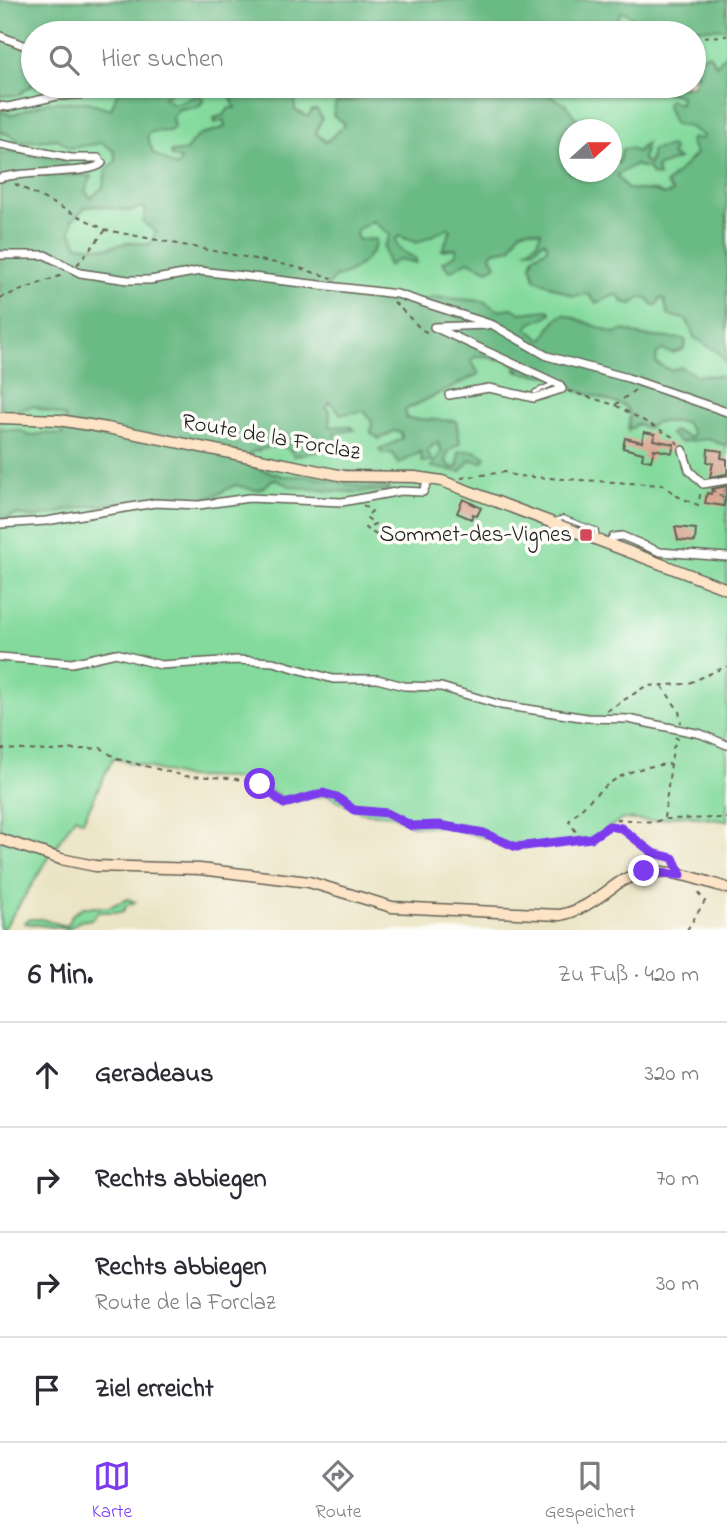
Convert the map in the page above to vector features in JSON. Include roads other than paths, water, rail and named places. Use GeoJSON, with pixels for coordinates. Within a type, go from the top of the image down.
{"type":"FeatureCollection","features":[{"type":"Feature","properties":{"kind":"main road","name":"Route de la Forclaz"},"geometry":{"type":"LineString","coordinates":[[0,418],[60,421],[107,428],[344,476],[429,478],[446,482],[727,589]]}},
{"type":"Feature","properties":{"kind":"main road"},"geometry":{"type":"LineString","coordinates":[[0,839],[86,865],[200,869],[291,878],[330,887],[375,904],[412,909],[560,915],[582,908],[639,872],[654,870],[727,888]]}},
{"type":"Feature","properties":{"kind":"street"},"geometry":{"type":"LineString","coordinates":[[0,36],[21,44]]}},
{"type":"Feature","properties":{"kind":"street"},"geometry":{"type":"LineString","coordinates":[[0,106],[8,107],[48,98]]}},
{"type":"Feature","properties":{"kind":"street"},"geometry":{"type":"LineString","coordinates":[[0,144],[71,158],[98,158],[102,163],[93,170],[27,172],[0,178]]}},
{"type":"Feature","properties":{"kind":"street"},"geometry":{"type":"LineString","coordinates":[[0,255],[45,255],[80,273],[128,279],[150,280],[200,271],[275,282],[367,289],[409,297],[493,325],[547,356],[644,383],[727,412]]}},
{"type":"Feature","properties":{"kind":"street"},"geometry":{"type":"LineString","coordinates":[[449,395],[488,388],[534,398],[562,389],[433,327],[493,325]]}},
{"type":"Feature","properties":{"kind":"street"},"geometry":{"type":"LineString","coordinates":[[683,450],[690,470],[703,484],[727,480]]}},
{"type":"Feature","properties":{"kind":"street"},"geometry":{"type":"LineString","coordinates":[[0,524],[155,503],[203,505],[249,498],[353,500],[401,491],[423,492],[429,478]]}},
{"type":"Feature","properties":{"kind":"street"},"geometry":{"type":"LineString","coordinates":[[603,541],[620,535],[660,552],[727,557]]}},
{"type":"Feature","properties":{"kind":"street"},"geometry":{"type":"LineString","coordinates":[[0,657],[72,663],[116,653],[161,666],[237,660],[268,661],[333,679],[377,679],[408,686],[441,687],[475,700],[598,718],[628,719],[704,735],[727,745]]}},
{"type":"Feature","properties":{"kind":"lane"},"geometry":{"type":"LineString","coordinates":[[535,392],[553,384]]}},
{"type":"Feature","properties":{"kind":"place","name":"Sommet-des-Vignes"},"geometry":{"type":"Point","coordinates":[586,535]}}]}
